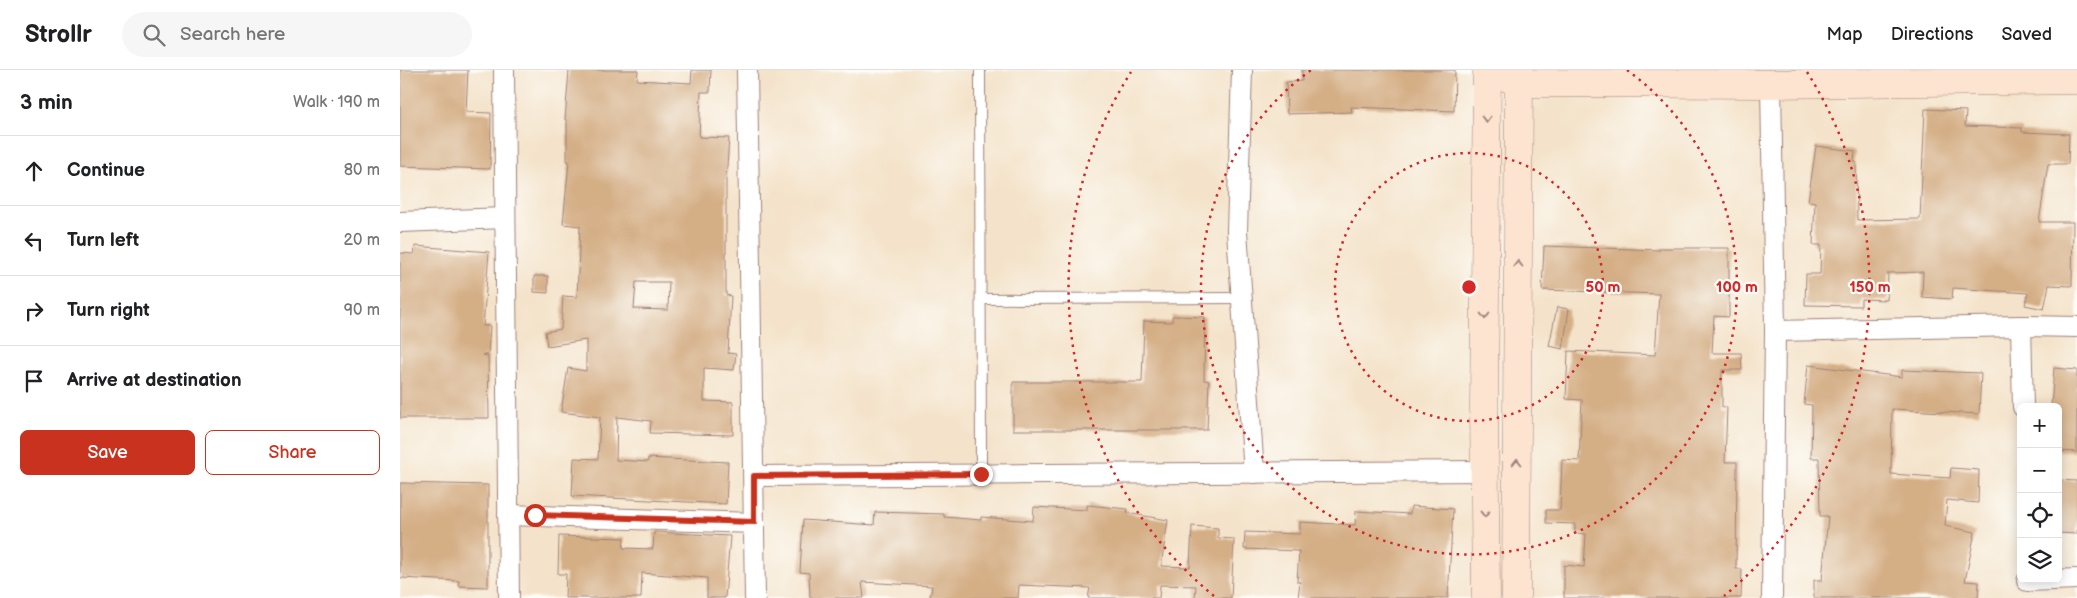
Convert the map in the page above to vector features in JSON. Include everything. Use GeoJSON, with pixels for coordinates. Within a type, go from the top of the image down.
{"type":"FeatureCollection","features":[{"type":"Feature","properties":{"kind":"street"},"geometry":{"type":"LineString","coordinates":[[504,70],[509,598]]}},
{"type":"Feature","properties":{"kind":"street"},"geometry":{"type":"LineString","coordinates":[[747,70],[755,598]]}},
{"type":"Feature","properties":{"kind":"street"},"geometry":{"type":"LineString","coordinates":[[1242,70],[1237,231],[1254,473]]}},
{"type":"Feature","properties":{"kind":"street"},"geometry":{"type":"LineString","coordinates":[[1486,598],[1484,471],[1488,70],[1519,77],[1771,84],[2077,80]]}},
{"type":"Feature","properties":{"kind":"street"},"geometry":{"type":"LineString","coordinates":[[2048,80],[2077,75]]}},
{"type":"Feature","properties":{"kind":"street"},"geometry":{"type":"LineString","coordinates":[[1516,598],[1519,77]]}},
{"type":"Feature","properties":{"kind":"street"},"geometry":{"type":"LineString","coordinates":[[1771,84],[1776,331],[1772,598]]}},
{"type":"Feature","properties":{"kind":"street"},"geometry":{"type":"LineString","coordinates":[[400,222],[505,218]]}},
{"type":"Feature","properties":{"kind":"street"},"geometry":{"type":"LineString","coordinates":[[1776,331],[2021,326],[2077,327]]}},
{"type":"Feature","properties":{"kind":"street"},"geometry":{"type":"LineString","coordinates":[[2021,326],[2023,403]]}},
{"type":"Feature","properties":{"kind":"street"},"geometry":{"type":"LineString","coordinates":[[754,476],[1484,471]]}},
{"type":"Feature","properties":{"kind":"street"},"geometry":{"type":"LineString","coordinates":[[508,515],[754,522]]}},
{"type":"Feature","properties":{"kind":"street"},"geometry":{"type":"LineString","coordinates":[[2027,586],[2077,580]]}},
{"type":"Feature","properties":{"kind":"lane"},"geometry":{"type":"LineString","coordinates":[[980,70],[981,474]]}},
{"type":"Feature","properties":{"kind":"lane"},"geometry":{"type":"LineString","coordinates":[[981,299],[1242,298]]}},
{"type":"Feature","properties":{"kind":"building"},"geometry":{"type":"Polygon","coordinates":[[[400,70],[468,70],[466,112],[491,113],[490,169],[400,166],[400,70]]]}},
{"type":"Feature","properties":{"kind":"building"},"geometry":{"type":"Polygon","coordinates":[[[569,70],[638,70],[637,80],[691,83],[692,70],[711,70],[710,92],[701,92],[699,137],[729,138],[726,180],[726,295],[731,296],[728,353],[736,354],[734,370],[704,368],[704,401],[733,402],[733,435],[650,433],[651,421],[617,417],[616,460],[648,462],[648,458],[728,462],[726,504],[572,496],[574,458],[598,459],[600,417],[561,412],[568,368],[586,371],[586,340],[547,346],[545,332],[561,329],[563,296],[577,297],[580,226],[563,224],[569,161],[567,161],[567,120],[565,120],[569,70]],[[636,282],[634,309],[668,310],[669,282],[636,282]]]}},
{"type":"Feature","properties":{"kind":"building"},"geometry":{"type":"Polygon","coordinates":[[[1302,70],[1455,70],[1454,111],[1351,107],[1352,112],[1287,114],[1286,82],[1302,81],[1302,70]]]}},
{"type":"Feature","properties":{"kind":"building"},"geometry":{"type":"Polygon","coordinates":[[[1925,109],[1966,111],[1965,126],[2022,128],[2022,132],[2069,134],[2068,164],[2048,164],[2039,222],[2073,222],[2072,286],[2049,285],[2044,309],[2025,305],[2028,293],[1953,288],[1952,299],[1922,297],[1923,272],[1888,273],[1887,300],[1861,299],[1861,306],[1805,305],[1806,274],[1820,274],[1821,245],[1813,245],[1815,202],[1808,201],[1816,146],[1855,151],[1857,220],[1920,219],[1925,109]]]}},
{"type":"Feature","properties":{"kind":"building"},"geometry":{"type":"Polygon","coordinates":[[[415,246],[489,252],[483,326],[490,326],[488,354],[482,355],[488,356],[489,418],[400,418],[400,253],[414,254],[415,246]]]}},
{"type":"Feature","properties":{"kind":"building"},"geometry":{"type":"Polygon","coordinates":[[[1544,246],[1660,250],[1660,248],[1729,248],[1729,317],[1714,316],[1712,353],[1741,353],[1742,370],[1722,370],[1722,407],[1727,407],[1725,462],[1737,462],[1736,569],[1742,569],[1741,598],[1564,598],[1564,565],[1584,567],[1586,534],[1575,533],[1575,524],[1546,523],[1546,510],[1560,510],[1562,460],[1579,461],[1582,400],[1566,399],[1568,351],[1655,355],[1659,294],[1542,290],[1544,246]]]}},
{"type":"Feature","properties":{"kind":"building"},"geometry":{"type":"Polygon","coordinates":[[[534,276],[548,276],[548,293],[534,292],[534,276]]]}},
{"type":"Feature","properties":{"kind":"building"},"geometry":{"type":"Polygon","coordinates":[[[1557,307],[1569,309],[1563,349],[1549,346],[1557,307]]]}},
{"type":"Feature","properties":{"kind":"building"},"geometry":{"type":"Polygon","coordinates":[[[1172,316],[1205,317],[1204,380],[1209,381],[1207,430],[1013,430],[1013,382],[1142,382],[1144,321],[1172,322],[1172,316]]]}},
{"type":"Feature","properties":{"kind":"building"},"geometry":{"type":"Polygon","coordinates":[[[1808,365],[1902,377],[1902,370],[1981,373],[1979,414],[1892,409],[1891,474],[1950,478],[1951,468],[1979,470],[1978,503],[1947,500],[1945,526],[1975,532],[1965,581],[1979,582],[1978,598],[1814,598],[1814,580],[1822,580],[1828,516],[1820,516],[1819,458],[1811,458],[1812,405],[1804,404],[1808,365]]]}},
{"type":"Feature","properties":{"kind":"building"},"geometry":{"type":"Polygon","coordinates":[[[2054,368],[2077,370],[2077,452],[2062,451],[2062,403],[2051,403],[2054,368]]]}},
{"type":"Feature","properties":{"kind":"building"},"geometry":{"type":"Polygon","coordinates":[[[2062,480],[2077,481],[2077,534],[2062,533],[2062,480]]]}},
{"type":"Feature","properties":{"kind":"building"},"geometry":{"type":"Polygon","coordinates":[[[400,483],[488,485],[488,587],[459,586],[459,581],[400,578],[400,483]]]}},
{"type":"Feature","properties":{"kind":"building"},"geometry":{"type":"Polygon","coordinates":[[[1087,505],[1128,509],[1127,513],[1168,520],[1161,566],[1190,567],[1192,526],[1218,528],[1218,538],[1234,539],[1231,598],[1195,598],[1196,586],[1160,585],[1159,598],[1088,598],[1090,588],[1019,585],[1018,598],[930,598],[932,586],[862,582],[864,598],[810,598],[809,573],[800,572],[803,520],[874,525],[875,512],[944,514],[944,517],[981,520],[981,517],[1033,521],[1034,507],[1087,510],[1087,505]]]}},
{"type":"Feature","properties":{"kind":"building"},"geometry":{"type":"Polygon","coordinates":[[[1411,506],[1453,509],[1448,598],[1298,598],[1300,582],[1297,582],[1299,551],[1244,549],[1245,532],[1300,534],[1300,522],[1355,525],[1356,511],[1410,514],[1411,506]]]}},
{"type":"Feature","properties":{"kind":"building"},"geometry":{"type":"Polygon","coordinates":[[[654,532],[730,536],[725,598],[707,598],[707,578],[642,573],[641,598],[565,598],[566,574],[558,574],[559,536],[624,538],[623,548],[653,549],[654,532]]]}},
{"type":"Feature","properties":{"kind":"route"},"geometry":{"type":"LineString","coordinates":[[535,515],[754,522],[754,476],[981,474]]}}]}
